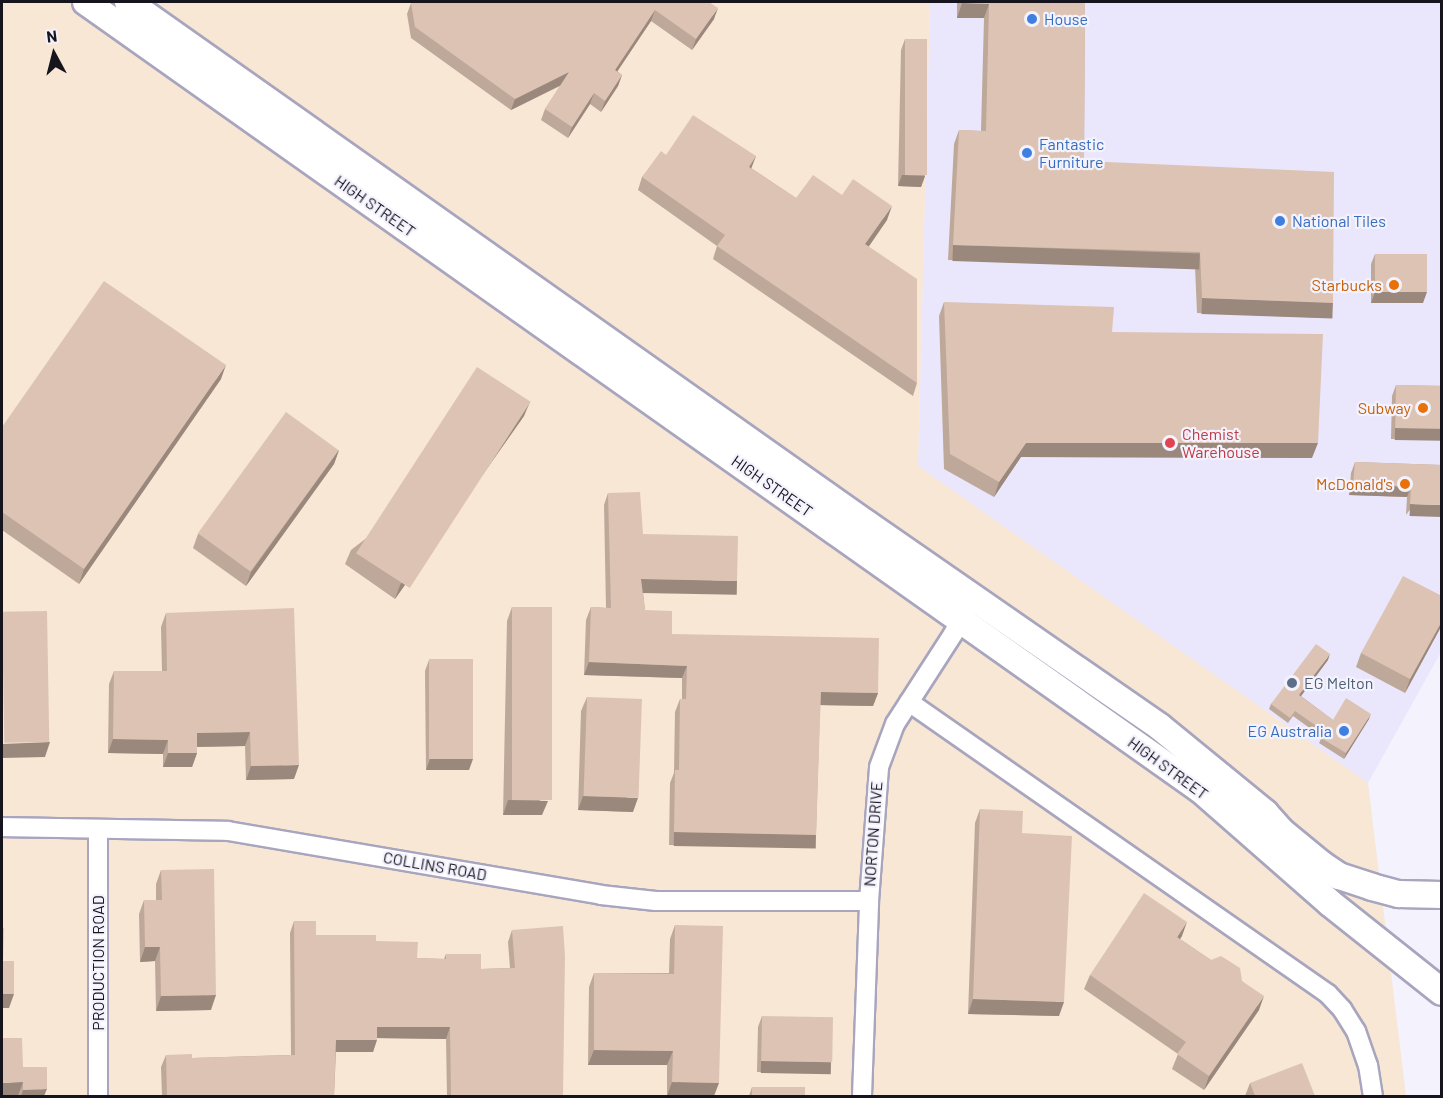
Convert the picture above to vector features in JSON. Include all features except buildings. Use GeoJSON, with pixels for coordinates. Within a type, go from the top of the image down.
{"type":"FeatureCollection","features":[{"type":"Feature","properties":{"kind":"main road","name":"HIGH STREET"},"geometry":{"type":"LineString","coordinates":[[86,2],[967,608],[1160,727],[1330,870],[1372,887],[1399,894],[1442,895]]}},
{"type":"Feature","properties":{"kind":"main road","name":"HIGH STREET"},"geometry":{"type":"LineString","coordinates":[[128,2],[967,608],[1201,790],[1330,903],[1442,992]]}},
{"type":"Feature","properties":{"kind":"street","name":"NORTON DRIVE"},"geometry":{"type":"LineString","coordinates":[[862,1096],[868,901],[879,768],[895,723],[953,634],[967,608]]}},
{"type":"Feature","properties":{"kind":"street"},"geometry":{"type":"LineString","coordinates":[[909,702],[1328,994],[1342,1009],[1356,1031],[1368,1065],[1372,1096]]}},
{"type":"Feature","properties":{"kind":"street","name":"COLLINS ROAD"},"geometry":{"type":"LineString","coordinates":[[2,827],[228,831],[601,895],[656,901],[868,901]]}},
{"type":"Feature","properties":{"kind":"street","name":"PRODUCTION ROAD"},"geometry":{"type":"LineString","coordinates":[[98,830],[98,1096]]}},
{"type":"Feature","properties":{"kind":"shaded area"},"geometry":{"type":"Polygon","coordinates":[[[2,2],[930,2],[918,466],[1368,783],[1406,1096],[2,1096],[2,2]]]}},
{"type":"Feature","properties":{"kind":"shaded area"},"geometry":{"type":"Polygon","coordinates":[[[930,2],[1441,2],[1441,652],[1368,783],[918,466],[930,2]]]}},
{"type":"Feature","properties":{"kind":"place","name":"House"},"geometry":{"type":"Point","coordinates":[1032,19]}},
{"type":"Feature","properties":{"kind":"place","name":"Fantastic Furniture"},"geometry":{"type":"Point","coordinates":[1027,153]}},
{"type":"Feature","properties":{"kind":"place","name":"National Tiles"},"geometry":{"type":"Point","coordinates":[1280,221]}},
{"type":"Feature","properties":{"kind":"place","name":"Starbucks"},"geometry":{"type":"Point","coordinates":[1394,285]}},
{"type":"Feature","properties":{"kind":"place","name":"Subway"},"geometry":{"type":"Point","coordinates":[1423,408]}},
{"type":"Feature","properties":{"kind":"place","name":"Chemist Warehouse"},"geometry":{"type":"Point","coordinates":[1170,443]}},
{"type":"Feature","properties":{"kind":"place","name":"McDonald's"},"geometry":{"type":"Point","coordinates":[1405,484]}},
{"type":"Feature","properties":{"kind":"place","name":"EG Melton"},"geometry":{"type":"Point","coordinates":[1292,683]}},
{"type":"Feature","properties":{"kind":"place","name":"EG Australia"},"geometry":{"type":"Point","coordinates":[1344,731]}}]}
